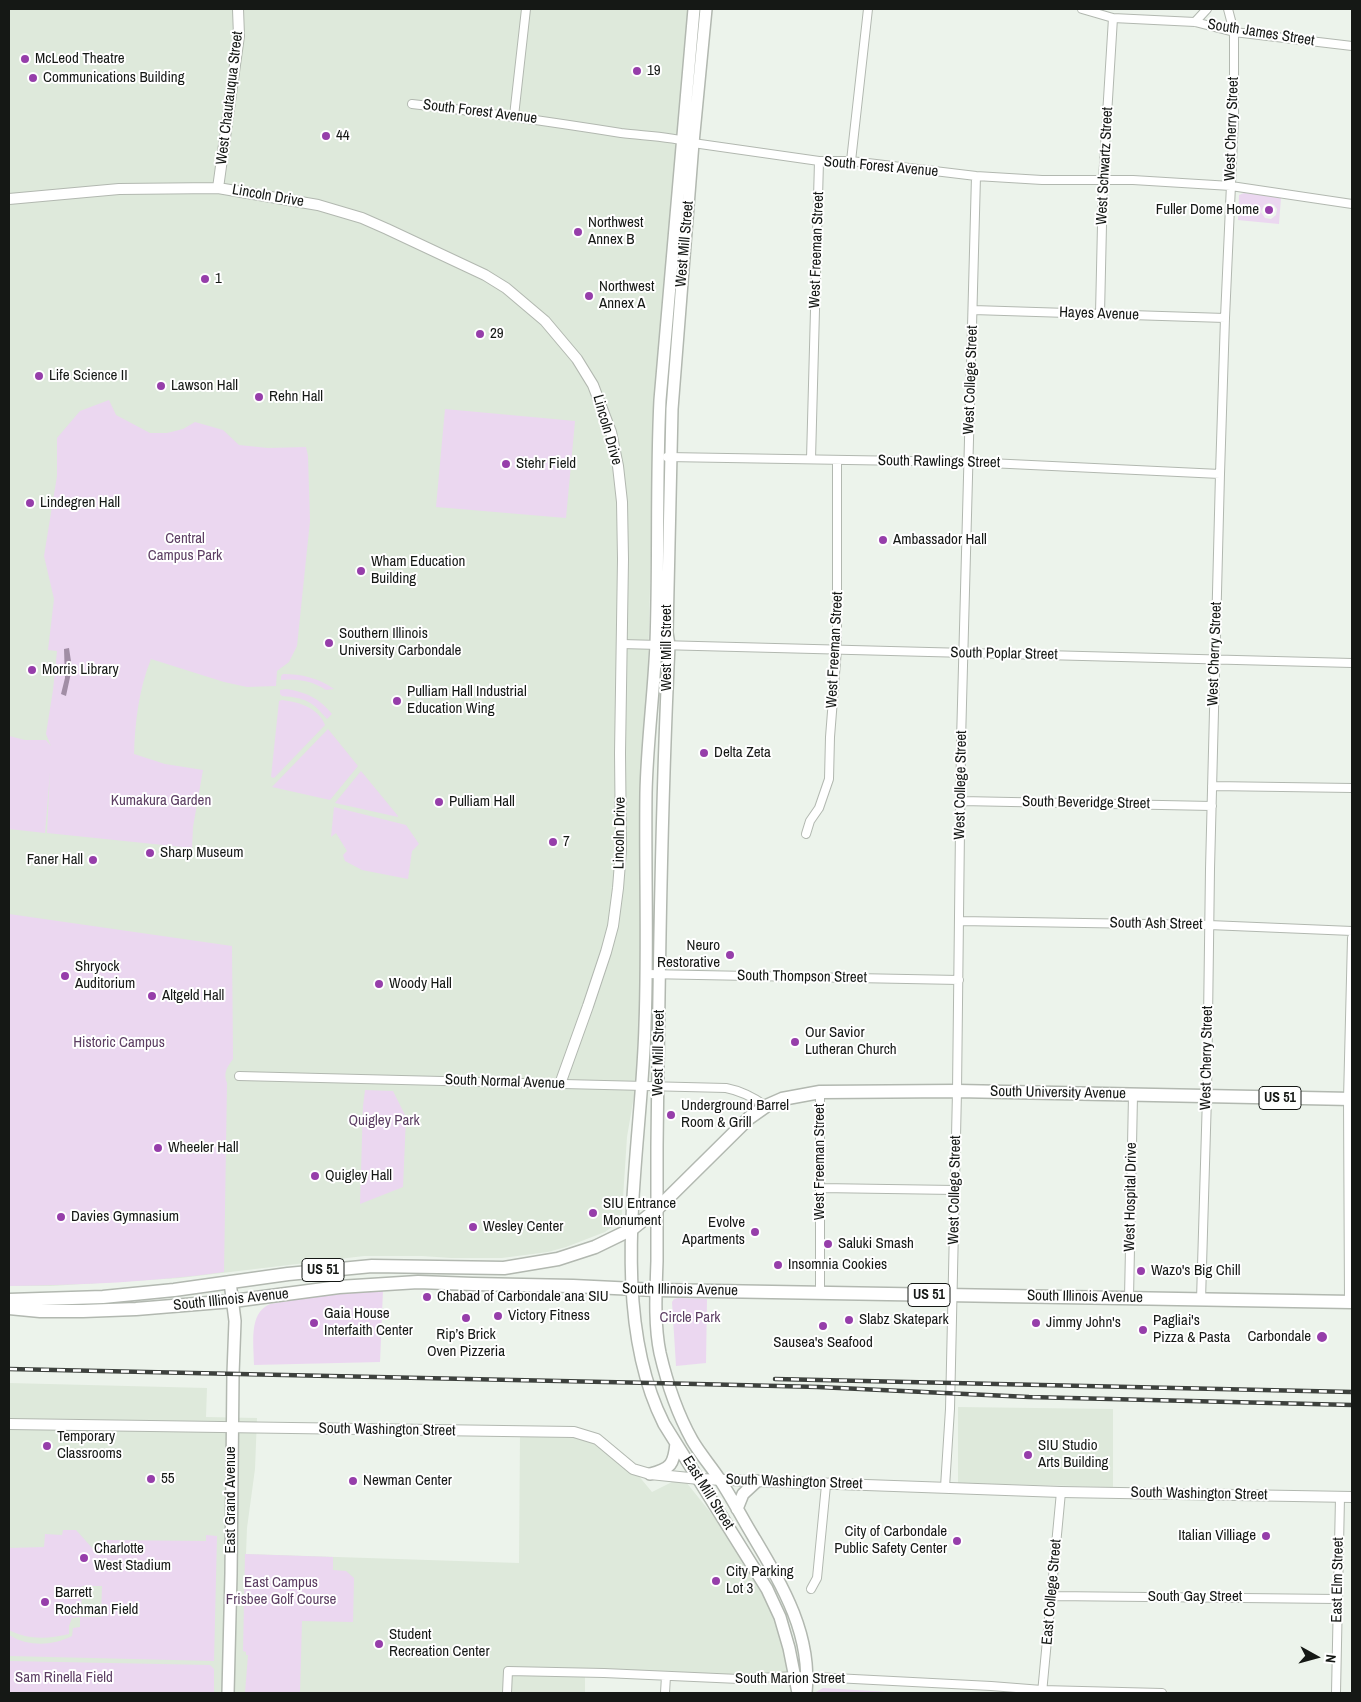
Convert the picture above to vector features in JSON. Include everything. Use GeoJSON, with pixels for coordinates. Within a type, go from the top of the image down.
{"type":"FeatureCollection","features":[{"type":"Feature","properties":{"kind":"highway","name":"South University Avenue"},"geometry":{"type":"LineString","coordinates":[[766,1106],[782,1099],[820,1092],[957,1091],[1350,1099]]}},
{"type":"Feature","properties":{"kind":"highway","name":"South Illinois Avenue"},"geometry":{"type":"LineString","coordinates":[[9,1300],[103,1297],[372,1266],[504,1268],[558,1259],[586,1250],[632,1228],[658,1208],[749,1118],[766,1106]]}},
{"type":"Feature","properties":{"kind":"highway","name":"South Illinois Avenue"},"geometry":{"type":"LineString","coordinates":[[9,1308],[83,1312],[136,1309],[233,1301],[339,1287],[418,1282],[656,1290],[1350,1302]]}},
{"type":"Feature","properties":{"kind":"main road","name":"West Mill Street"},"geometry":{"type":"LineString","coordinates":[[656,1290],[664,764],[670,645],[667,633],[670,457],[694,9]]}},
{"type":"Feature","properties":{"kind":"main road","name":"West Mill Street"},"geometry":{"type":"LineString","coordinates":[[632,1289],[632,1228],[643,1085],[646,974],[646,790],[656,644],[657,457],[663,354],[688,141],[706,9]]}},
{"type":"Feature","properties":{"kind":"main road","name":"East Grand Avenue"},"geometry":{"type":"LineString","coordinates":[[228,1693],[235,1321],[230,1282]]}},
{"type":"Feature","properties":{"kind":"main road","name":"East Mill Street"},"geometry":{"type":"LineString","coordinates":[[632,1289],[638,1353],[654,1404],[676,1443],[767,1589],[780,1617],[798,1693]]}},
{"type":"Feature","properties":{"kind":"main road","name":"East Mill Street"},"geometry":{"type":"LineString","coordinates":[[656,1290],[659,1346],[672,1397],[692,1441],[720,1479],[783,1587],[803,1644],[808,1676],[806,1693]]}},
{"type":"Feature","properties":{"kind":"main road"},"geometry":{"type":"LineString","coordinates":[[650,1474],[662,1472],[670,1466],[674,1458],[676,1443]]}},
{"type":"Feature","properties":{"kind":"main road"},"geometry":{"type":"LineString","coordinates":[[737,1509],[743,1494],[757,1481]]}},
{"type":"Feature","properties":{"kind":"street","name":"West Chautauqua Street"},"geometry":{"type":"LineString","coordinates":[[218,188],[239,36],[238,9]]}},
{"type":"Feature","properties":{"kind":"street"},"geometry":{"type":"LineString","coordinates":[[514,116],[526,9]]}},
{"type":"Feature","properties":{"kind":"street"},"geometry":{"type":"LineString","coordinates":[[852,161],[868,9]]}},
{"type":"Feature","properties":{"kind":"street","name":"South James Street"},"geometry":{"type":"LineString","coordinates":[[1082,9],[1113,18],[1195,22],[1234,32],[1352,46]]}},
{"type":"Feature","properties":{"kind":"street"},"geometry":{"type":"LineString","coordinates":[[1195,22],[1208,9]]}},
{"type":"Feature","properties":{"kind":"street","name":"West Cherry Street"},"geometry":{"type":"LineString","coordinates":[[1201,1300],[1220,474],[1234,118],[1234,32],[1228,9]]}},
{"type":"Feature","properties":{"kind":"street","name":"West Schwartz Street"},"geometry":{"type":"LineString","coordinates":[[1100,314],[1103,180],[1113,18]]}},
{"type":"Feature","properties":{"kind":"street","name":"South Forest Avenue"},"geometry":{"type":"LineString","coordinates":[[412,104],[514,116],[820,161],[852,161],[976,176],[1042,180],[1132,180],[1231,186],[1352,204]]}},
{"type":"Feature","properties":{"kind":"street","name":"West Freeman Street"},"geometry":{"type":"LineString","coordinates":[[811,459],[820,161]]}},
{"type":"Feature","properties":{"kind":"street","name":"West College Street"},"geometry":{"type":"LineString","coordinates":[[945,1488],[951,1394],[961,801],[976,176]]}},
{"type":"Feature","properties":{"kind":"street","name":"Lincoln Drive"},"geometry":{"type":"LineString","coordinates":[[9,198],[119,189],[167,187],[218,188],[318,205],[362,218],[485,275],[506,288],[545,321],[577,359],[593,385],[611,432],[618,466],[622,509],[621,850],[618,888],[606,952],[560,1084]]}},
{"type":"Feature","properties":{"kind":"street","name":"Hayes Avenue"},"geometry":{"type":"LineString","coordinates":[[973,310],[1225,318]]}},
{"type":"Feature","properties":{"kind":"street","name":"South Rawlings Street"},"geometry":{"type":"LineString","coordinates":[[657,457],[968,462],[1220,474]]}},
{"type":"Feature","properties":{"kind":"street","name":"West Freeman Street"},"geometry":{"type":"LineString","coordinates":[[806,834],[810,821],[819,808],[829,780],[830,738],[837,649],[838,460]]}},
{"type":"Feature","properties":{"kind":"street","name":"South Poplar Street"},"geometry":{"type":"LineString","coordinates":[[621,644],[1352,663]]}},
{"type":"Feature","properties":{"kind":"street"},"geometry":{"type":"LineString","coordinates":[[1212,786],[1352,788]]}},
{"type":"Feature","properties":{"kind":"street","name":"South Beveridge Street"},"geometry":{"type":"LineString","coordinates":[[961,801],[1212,806]]}},
{"type":"Feature","properties":{"kind":"street","name":"South Ash Street"},"geometry":{"type":"LineString","coordinates":[[959,921],[1209,925],[1352,932]]}},
{"type":"Feature","properties":{"kind":"street"},"geometry":{"type":"LineString","coordinates":[[1350,1302],[1352,938]]}},
{"type":"Feature","properties":{"kind":"street","name":"South Thompson Street"},"geometry":{"type":"LineString","coordinates":[[646,974],[959,980]]}},
{"type":"Feature","properties":{"kind":"street","name":"South Normal Avenue"},"geometry":{"type":"LineString","coordinates":[[239,1076],[726,1088],[746,1094],[766,1106]]}},
{"type":"Feature","properties":{"kind":"street","name":"West Freeman Street"},"geometry":{"type":"LineString","coordinates":[[820,1092],[820,1293]]}},
{"type":"Feature","properties":{"kind":"street","name":"West Hospital Drive"},"geometry":{"type":"LineString","coordinates":[[1129,1298],[1133,1095]]}},
{"type":"Feature","properties":{"kind":"street"},"geometry":{"type":"LineString","coordinates":[[820,1188],[955,1190]]}},
{"type":"Feature","properties":{"kind":"street","name":"South Washington Street"},"geometry":{"type":"LineString","coordinates":[[9,1424],[574,1432],[597,1439],[633,1469],[650,1474],[699,1479],[1061,1492],[1352,1497]]}},
{"type":"Feature","properties":{"kind":"street"},"geometry":{"type":"LineString","coordinates":[[811,1589],[817,1578],[826,1485]]}},
{"type":"Feature","properties":{"kind":"street","name":"East College Street"},"geometry":{"type":"LineString","coordinates":[[1042,1692],[1061,1492]]}},
{"type":"Feature","properties":{"kind":"street","name":"East Elm Street"},"geometry":{"type":"LineString","coordinates":[[1336,1693],[1340,1497]]}},
{"type":"Feature","properties":{"kind":"street","name":"South Gay Street"},"geometry":{"type":"LineString","coordinates":[[1052,1596],[1337,1599]]}},
{"type":"Feature","properties":{"kind":"street","name":"South Marion Street"},"geometry":{"type":"LineString","coordinates":[[507,1693],[508,1671],[739,1679],[808,1676],[981,1685],[1042,1692],[1162,1693]]}},
{"type":"Feature","properties":{"kind":"street"},"geometry":{"type":"LineString","coordinates":[[665,1693],[666,1676]]}},
{"type":"Feature","properties":{"kind":"shaded area","name":"Southern Illinois University Carbondale"},"geometry":{"type":"Polygon","coordinates":[[[9,9],[689,9],[655,384],[638,1073],[627,1137],[622,1213],[620,1221],[605,1232],[548,1252],[502,1258],[364,1256],[180,1278],[51,1286],[9,1286],[9,9]]]}},
{"type":"Feature","properties":{"kind":"shaded area"},"geometry":{"type":"Polygon","coordinates":[[[69,648],[72,668],[66,696],[61,694],[65,678],[64,649],[69,648]]]}},
{"type":"Feature","properties":{"kind":"shaded area"},"geometry":{"type":"Polygon","coordinates":[[[9,1383],[207,1388],[206,1417],[257,1418],[255,1469],[247,1528],[246,1554],[519,1563],[520,1432],[597,1439],[633,1469],[652,1492],[682,1477],[751,1563],[767,1589],[795,1676],[739,1679],[585,1673],[585,1693],[9,1693],[9,1383]]]}},
{"type":"Feature","properties":{"kind":"shaded area"},"geometry":{"type":"Polygon","coordinates":[[[958,1407],[1113,1409],[1113,1487],[958,1483],[958,1407]]]}},
{"type":"Feature","properties":{"kind":"green space"},"geometry":{"type":"Polygon","coordinates":[[[1244,193],[1281,197],[1279,224],[1238,220],[1239,195],[1244,193]],[[1269,203],[1264,205],[1261,212],[1265,218],[1271,219],[1276,215],[1277,209],[1269,203]]]}},
{"type":"Feature","properties":{"kind":"green space","name":"Central Campus Park"},"geometry":{"type":"Polygon","coordinates":[[[109,400],[116,415],[150,433],[167,433],[183,429],[195,422],[223,430],[239,445],[268,448],[306,447],[308,456],[310,521],[297,646],[289,662],[277,671],[276,686],[247,687],[224,682],[151,659],[143,682],[135,729],[134,754],[165,764],[203,770],[193,827],[192,848],[47,833],[50,772],[45,833],[9,829],[9,736],[25,740],[46,740],[51,746],[46,734],[57,651],[48,650],[54,599],[44,556],[57,476],[57,438],[80,411],[109,400]]]}},
{"type":"Feature","properties":{"kind":"green space","name":"Stehr Field"},"geometry":{"type":"Polygon","coordinates":[[[445,409],[575,421],[566,518],[436,507],[445,409]]]}},
{"type":"Feature","properties":{"kind":"green space"},"geometry":{"type":"Polygon","coordinates":[[[283,674],[310,677],[334,689],[326,690],[316,684],[305,681],[281,680],[283,674]]]}},
{"type":"Feature","properties":{"kind":"green space"},"geometry":{"type":"Polygon","coordinates":[[[286,689],[312,697],[332,714],[327,719],[308,701],[282,696],[280,690],[286,689]]]}},
{"type":"Feature","properties":{"kind":"green space"},"geometry":{"type":"Polygon","coordinates":[[[282,700],[307,706],[318,714],[325,725],[274,778],[271,777],[279,701],[282,700]]]}},
{"type":"Feature","properties":{"kind":"green space"},"geometry":{"type":"Polygon","coordinates":[[[328,729],[358,766],[330,800],[272,787],[328,729]]]}},
{"type":"Feature","properties":{"kind":"green space"},"geometry":{"type":"Polygon","coordinates":[[[361,771],[398,816],[398,817],[335,803],[361,771]]]}},
{"type":"Feature","properties":{"kind":"green space"},"geometry":{"type":"Polygon","coordinates":[[[334,807],[406,825],[419,844],[412,851],[408,879],[362,870],[345,861],[343,855],[347,851],[336,833],[331,837],[334,807]]]}},
{"type":"Feature","properties":{"kind":"green space","name":"Historic Campus"},"geometry":{"type":"Polygon","coordinates":[[[9,914],[232,946],[233,1059],[227,1067],[225,1076],[227,1083],[224,1272],[117,1282],[9,1286],[9,914]]]}},
{"type":"Feature","properties":{"kind":"green space","name":"Quigley Park"},"geometry":{"type":"Polygon","coordinates":[[[365,1090],[393,1091],[406,1117],[403,1187],[360,1204],[363,1106],[365,1090]]]}},
{"type":"Feature","properties":{"kind":"green space"},"geometry":{"type":"Polygon","coordinates":[[[383,1290],[380,1362],[254,1365],[253,1339],[255,1322],[263,1308],[270,1304],[336,1293],[383,1290]]]}},
{"type":"Feature","properties":{"kind":"green space","name":"Circle Park"},"geometry":{"type":"Polygon","coordinates":[[[678,1298],[707,1299],[706,1363],[676,1366],[672,1302],[678,1298]]]}},
{"type":"Feature","properties":{"kind":"green space","name":"East Campus Frisbee Golf Course"},"geometry":{"type":"Polygon","coordinates":[[[63,1530],[76,1530],[94,1550],[103,1540],[206,1541],[206,1535],[217,1536],[214,1661],[9,1656],[9,1635],[24,1642],[41,1644],[57,1642],[72,1636],[73,1628],[80,1627],[80,1617],[72,1618],[69,1634],[61,1636],[31,1637],[9,1630],[9,1548],[44,1547],[45,1534],[62,1535],[63,1530]],[[82,1586],[81,1617],[101,1617],[102,1586],[82,1586]]]}},
{"type":"Feature","properties":{"kind":"green space","name":"East Campus Frisbee Golf Course"},"geometry":{"type":"Polygon","coordinates":[[[245,1554],[333,1557],[333,1570],[346,1571],[354,1578],[353,1622],[302,1621],[300,1693],[245,1693],[248,1655],[243,1651],[245,1554]]]}},
{"type":"Feature","properties":{"kind":"green space","name":"Sam Rinella Field"},"geometry":{"type":"Polygon","coordinates":[[[9,1661],[210,1665],[214,1669],[214,1693],[9,1693],[9,1661]]]}},
{"type":"Feature","properties":{"kind":"green space"},"geometry":{"type":"Polygon","coordinates":[[[823,1688],[905,1693],[814,1693],[823,1688]]]}},
{"type":"Feature","properties":{"kind":"railway"},"geometry":{"type":"LineString","coordinates":[[9,1369],[818,1387],[1029,1397],[1352,1405]]}},
{"type":"Feature","properties":{"kind":"railway"},"geometry":{"type":"LineString","coordinates":[[775,1379],[1352,1392]]}},
{"type":"Feature","properties":{"kind":"place","name":"McLeod Theatre"},"geometry":{"type":"Point","coordinates":[25,59]}},
{"type":"Feature","properties":{"kind":"place","name":"19"},"geometry":{"type":"Point","coordinates":[637,71]}},
{"type":"Feature","properties":{"kind":"place","name":"Communications Building"},"geometry":{"type":"Point","coordinates":[33,78]}},
{"type":"Feature","properties":{"kind":"place","name":"44"},"geometry":{"type":"Point","coordinates":[326,136]}},
{"type":"Feature","properties":{"kind":"place","name":"Fuller Dome Home"},"geometry":{"type":"Point","coordinates":[1269,210]}},
{"type":"Feature","properties":{"kind":"place","name":"Northwest Annex B"},"geometry":{"type":"Point","coordinates":[578,232]}},
{"type":"Feature","properties":{"kind":"place","name":"1"},"geometry":{"type":"Point","coordinates":[205,279]}},
{"type":"Feature","properties":{"kind":"place","name":"Northwest Annex A"},"geometry":{"type":"Point","coordinates":[589,296]}},
{"type":"Feature","properties":{"kind":"place","name":"29"},"geometry":{"type":"Point","coordinates":[480,334]}},
{"type":"Feature","properties":{"kind":"place","name":"Life Science II"},"geometry":{"type":"Point","coordinates":[39,376]}},
{"type":"Feature","properties":{"kind":"place","name":"Lawson Hall"},"geometry":{"type":"Point","coordinates":[161,386]}},
{"type":"Feature","properties":{"kind":"place","name":"Rehn Hall"},"geometry":{"type":"Point","coordinates":[259,397]}},
{"type":"Feature","properties":{"kind":"place","name":"Stehr Field"},"geometry":{"type":"Point","coordinates":[506,464]}},
{"type":"Feature","properties":{"kind":"place","name":"Lindegren Hall"},"geometry":{"type":"Point","coordinates":[30,503]}},
{"type":"Feature","properties":{"kind":"place","name":"Ambassador Hall"},"geometry":{"type":"Point","coordinates":[883,540]}},
{"type":"Feature","properties":{"kind":"place","name":"Wham Education Building"},"geometry":{"type":"Point","coordinates":[361,571]}},
{"type":"Feature","properties":{"kind":"place","name":"Southern Illinois University Carbondale"},"geometry":{"type":"Point","coordinates":[329,643]}},
{"type":"Feature","properties":{"kind":"place","name":"Morris Library"},"geometry":{"type":"Point","coordinates":[32,670]}},
{"type":"Feature","properties":{"kind":"place","name":"Pulliam Hall Industrial Education Wing"},"geometry":{"type":"Point","coordinates":[397,701]}},
{"type":"Feature","properties":{"kind":"place","name":"Delta Zeta"},"geometry":{"type":"Point","coordinates":[704,753]}},
{"type":"Feature","properties":{"kind":"place","name":"Pulliam Hall"},"geometry":{"type":"Point","coordinates":[439,802]}},
{"type":"Feature","properties":{"kind":"place","name":"7"},"geometry":{"type":"Point","coordinates":[553,842]}},
{"type":"Feature","properties":{"kind":"place","name":"Sharp Museum"},"geometry":{"type":"Point","coordinates":[150,853]}},
{"type":"Feature","properties":{"kind":"place","name":"Faner Hall"},"geometry":{"type":"Point","coordinates":[93,860]}},
{"type":"Feature","properties":{"kind":"place","name":"Neuro Restorative"},"geometry":{"type":"Point","coordinates":[730,955]}},
{"type":"Feature","properties":{"kind":"place","name":"Shryock Auditorium"},"geometry":{"type":"Point","coordinates":[65,976]}},
{"type":"Feature","properties":{"kind":"place","name":"Woody Hall"},"geometry":{"type":"Point","coordinates":[379,984]}},
{"type":"Feature","properties":{"kind":"place","name":"Altgeld Hall"},"geometry":{"type":"Point","coordinates":[152,996]}},
{"type":"Feature","properties":{"kind":"place","name":"Our Savior Lutheran Church"},"geometry":{"type":"Point","coordinates":[795,1042]}},
{"type":"Feature","properties":{"kind":"place","name":"Underground Barrel Room & Grill"},"geometry":{"type":"Point","coordinates":[671,1115]}},
{"type":"Feature","properties":{"kind":"place","name":"Wheeler Hall"},"geometry":{"type":"Point","coordinates":[158,1148]}},
{"type":"Feature","properties":{"kind":"place","name":"Quigley Hall"},"geometry":{"type":"Point","coordinates":[315,1176]}},
{"type":"Feature","properties":{"kind":"place","name":"SIU Entrance Monument"},"geometry":{"type":"Point","coordinates":[593,1213]}},
{"type":"Feature","properties":{"kind":"place","name":"Davies Gymnasium"},"geometry":{"type":"Point","coordinates":[61,1217]}},
{"type":"Feature","properties":{"kind":"place","name":"Wesley Center"},"geometry":{"type":"Point","coordinates":[473,1227]}},
{"type":"Feature","properties":{"kind":"place","name":"Evolve Apartments"},"geometry":{"type":"Point","coordinates":[755,1232]}},
{"type":"Feature","properties":{"kind":"place","name":"Saluki Smash"},"geometry":{"type":"Point","coordinates":[828,1244]}},
{"type":"Feature","properties":{"kind":"place","name":"Insomnia Cookies"},"geometry":{"type":"Point","coordinates":[778,1265]}},
{"type":"Feature","properties":{"kind":"place","name":"Wazo's Big Chill"},"geometry":{"type":"Point","coordinates":[1141,1271]}},
{"type":"Feature","properties":{"kind":"place","name":"Chabad of Carbondale ana SIU"},"geometry":{"type":"Point","coordinates":[427,1297]}},
{"type":"Feature","properties":{"kind":"place","name":"Victory Fitness"},"geometry":{"type":"Point","coordinates":[498,1316]}},
{"type":"Feature","properties":{"kind":"place","name":"Rip’s Brick Oven Pizzeria"},"geometry":{"type":"Point","coordinates":[466,1318]}},
{"type":"Feature","properties":{"kind":"place","name":"Slabz Skatepark"},"geometry":{"type":"Point","coordinates":[849,1320]}},
{"type":"Feature","properties":{"kind":"place","name":"Gaia House Interfaith Center"},"geometry":{"type":"Point","coordinates":[314,1323]}},
{"type":"Feature","properties":{"kind":"place","name":"Jimmy John's"},"geometry":{"type":"Point","coordinates":[1036,1323]}},
{"type":"Feature","properties":{"kind":"place","name":"Sausea's Seafood"},"geometry":{"type":"Point","coordinates":[823,1326]}},
{"type":"Feature","properties":{"kind":"place","name":"Pagliai's Pizza & Pasta"},"geometry":{"type":"Point","coordinates":[1143,1330]}},
{"type":"Feature","properties":{"kind":"place","name":"Carbondale"},"geometry":{"type":"Point","coordinates":[1322,1337]}},
{"type":"Feature","properties":{"kind":"place","name":"Temporary Classrooms"},"geometry":{"type":"Point","coordinates":[47,1446]}},
{"type":"Feature","properties":{"kind":"place","name":"SIU Studio Arts Building"},"geometry":{"type":"Point","coordinates":[1028,1455]}},
{"type":"Feature","properties":{"kind":"place","name":"55"},"geometry":{"type":"Point","coordinates":[151,1479]}},
{"type":"Feature","properties":{"kind":"place","name":"Newman Center"},"geometry":{"type":"Point","coordinates":[353,1481]}},
{"type":"Feature","properties":{"kind":"place","name":"Italian Villiage"},"geometry":{"type":"Point","coordinates":[1266,1536]}},
{"type":"Feature","properties":{"kind":"place","name":"City of Carbondale Public Safety Center"},"geometry":{"type":"Point","coordinates":[957,1541]}},
{"type":"Feature","properties":{"kind":"place","name":"Charlotte West Stadium"},"geometry":{"type":"Point","coordinates":[84,1558]}},
{"type":"Feature","properties":{"kind":"place","name":"City Parking Lot 3"},"geometry":{"type":"Point","coordinates":[716,1581]}},
{"type":"Feature","properties":{"kind":"place","name":"Barrett Rochman Field"},"geometry":{"type":"Point","coordinates":[45,1602]}},
{"type":"Feature","properties":{"kind":"place","name":"Student Recreation Center"},"geometry":{"type":"Point","coordinates":[379,1644]}},
{"type":"Feature","properties":{"kind":"park label","name":"Kumakura Garden"},"geometry":{"type":"Point","coordinates":[161,801]}}]}
